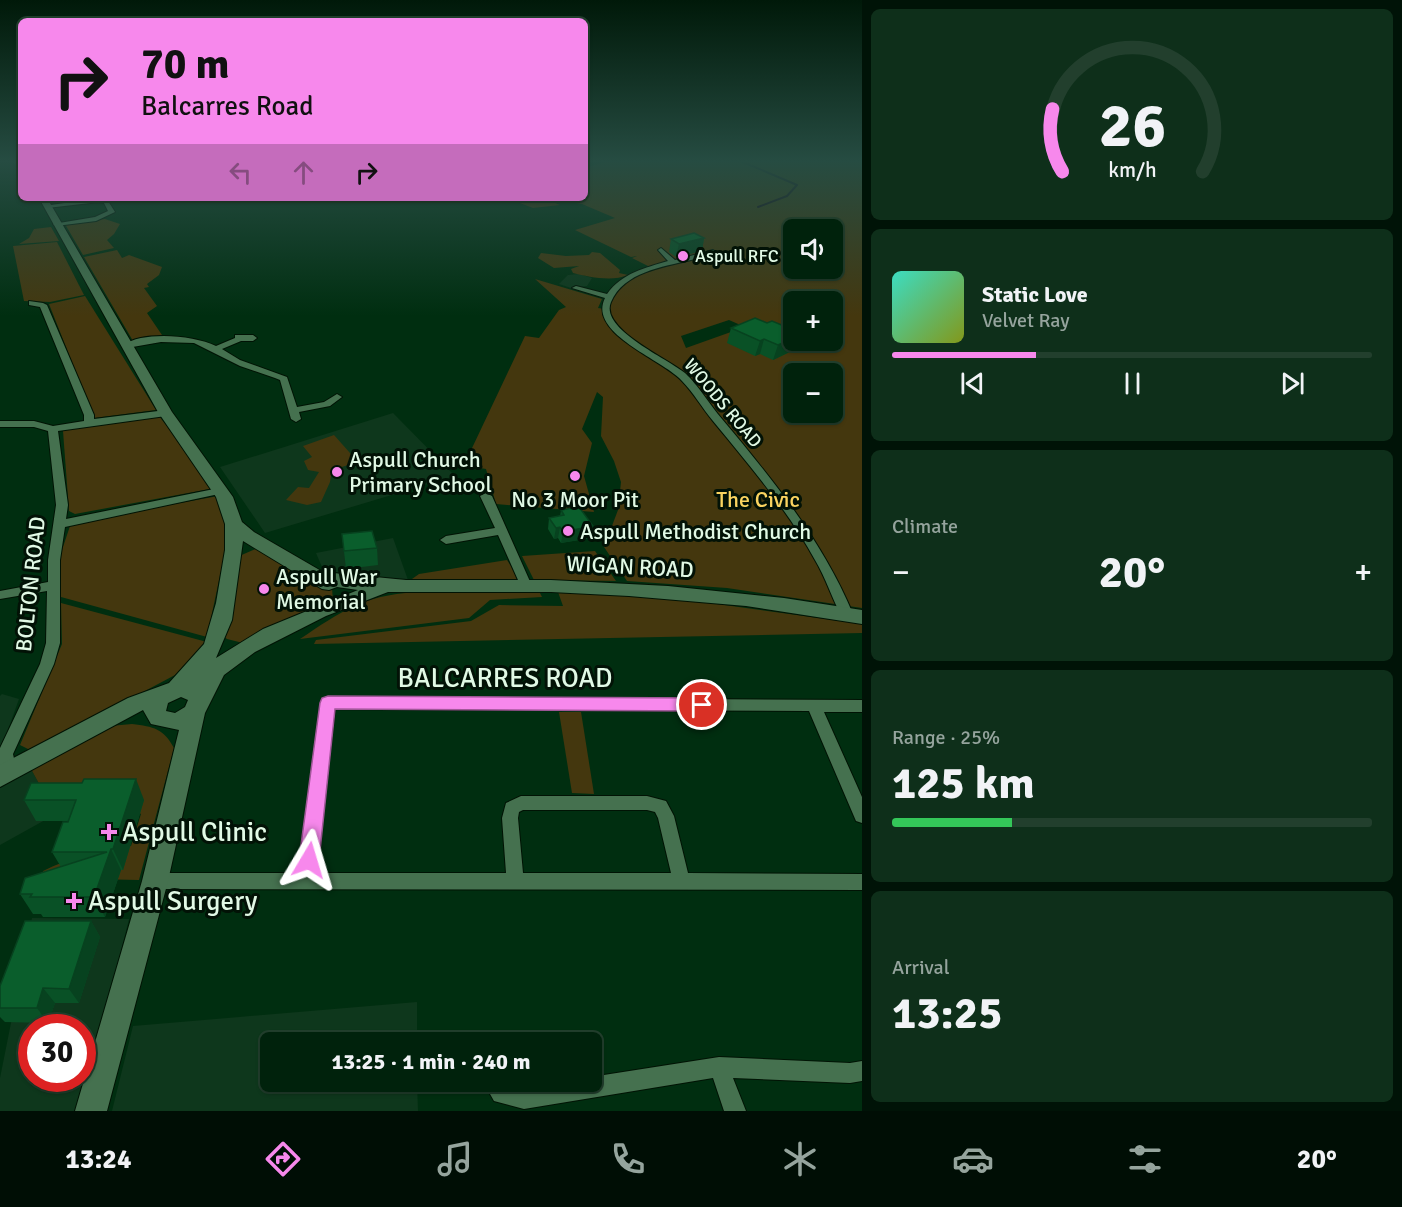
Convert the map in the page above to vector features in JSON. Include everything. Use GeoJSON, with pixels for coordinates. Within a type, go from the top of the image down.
{"type":"FeatureCollection","features":[{"type":"Feature","properties":{"kind":"main road"},"geometry":{"type":"LineString","coordinates":[[50,212],[166,412],[219,491],[234,524],[267,549],[320,578],[334,591],[329,607]]}},
{"type":"Feature","properties":{"kind":"main road"},"geometry":{"type":"LineString","coordinates":[[185,752],[164,720],[154,710],[155,704],[207,656],[220,629],[231,563],[234,524]]}},
{"type":"Feature","properties":{"kind":"main road"},"geometry":{"type":"LineString","coordinates":[[231,563],[251,549],[267,549]]}},
{"type":"Feature","properties":{"kind":"main road","name":"WIGAN ROAD"},"geometry":{"type":"LineString","coordinates":[[320,578],[393,587],[526,586],[689,592],[854,615]]}},
{"type":"Feature","properties":{"kind":"main road","name":"WIGAN ROAD"},"geometry":{"type":"LineString","coordinates":[[91,1111],[155,881],[196,707],[218,668],[262,639],[329,607],[393,587]]}},
{"type":"Feature","properties":{"kind":"main road"},"geometry":{"type":"LineString","coordinates":[[220,629],[227,639],[234,642],[243,643],[262,639]]}},
{"type":"Feature","properties":{"kind":"main road"},"geometry":{"type":"LineString","coordinates":[[5,775],[147,698],[172,690],[189,689],[198,696],[196,707],[182,721],[103,722]]}},
{"type":"Feature","properties":{"kind":"street"},"geometry":{"type":"LineString","coordinates":[[56,224],[98,218],[112,212]]}},
{"type":"Feature","properties":{"kind":"street"},"geometry":{"type":"LineString","coordinates":[[661,250],[675,263]]}},
{"type":"Feature","properties":{"kind":"street"},"geometry":{"type":"LineString","coordinates":[[576,288],[610,297],[622,281],[713,252]]}},
{"type":"Feature","properties":{"kind":"street","name":"WOODS ROAD"},"geometry":{"type":"LineString","coordinates":[[610,297],[605,308],[613,324],[630,342],[682,374],[742,449],[805,535],[840,596],[854,615]]}},
{"type":"Feature","properties":{"kind":"street"},"geometry":{"type":"LineString","coordinates":[[32,303],[43,304],[89,415],[89,423]]}},
{"type":"Feature","properties":{"kind":"street"},"geometry":{"type":"LineString","coordinates":[[127,345],[168,337],[191,340],[216,349],[235,362],[269,370],[284,379],[295,415],[327,404],[338,395]]}},
{"type":"Feature","properties":{"kind":"street"},"geometry":{"type":"LineString","coordinates":[[216,349],[239,338],[253,338]]}},
{"type":"Feature","properties":{"kind":"street"},"geometry":{"type":"LineString","coordinates":[[0,424],[34,424],[53,429],[166,412]]}},
{"type":"Feature","properties":{"kind":"street","name":"BOLTON ROAD"},"geometry":{"type":"LineString","coordinates":[[5,775],[5,754],[46,664],[53,643],[54,560],[62,505],[53,429]]}},
{"type":"Feature","properties":{"kind":"street"},"geometry":{"type":"LineString","coordinates":[[61,524],[219,491]]}},
{"type":"Feature","properties":{"kind":"street"},"geometry":{"type":"LineString","coordinates":[[486,496],[526,586]]}},
{"type":"Feature","properties":{"kind":"street"},"geometry":{"type":"LineString","coordinates":[[446,540],[502,531]]}},
{"type":"Feature","properties":{"kind":"street"},"geometry":{"type":"LineString","coordinates":[[0,595],[55,585]]}},
{"type":"Feature","properties":{"kind":"street","name":"BALCARRES ROAD"},"geometry":{"type":"LineString","coordinates":[[306,882],[328,703],[862,706]]}},
{"type":"Feature","properties":{"kind":"street"},"geometry":{"type":"LineString","coordinates":[[814,705],[862,816]]}},
{"type":"Feature","properties":{"kind":"street"},"geometry":{"type":"LineString","coordinates":[[515,882],[510,818],[512,808],[520,804],[647,803],[660,806],[666,816],[681,881]]}},
{"type":"Feature","properties":{"kind":"street"},"geometry":{"type":"LineString","coordinates":[[155,881],[862,882]]}},
{"type":"Feature","properties":{"kind":"street"},"geometry":{"type":"LineString","coordinates":[[719,1067],[735,1111]]}},
{"type":"Feature","properties":{"kind":"street"},"geometry":{"type":"LineString","coordinates":[[501,1094],[524,1105],[719,1067],[850,1073],[862,1071]]}},
{"type":"Feature","properties":{"kind":"shaded area"},"geometry":{"type":"Polygon","coordinates":[[[579,274],[592,278],[587,286],[571,288],[559,284],[568,275],[579,274]]]}},
{"type":"Feature","properties":{"kind":"shaded area","name":"Aspull Church Primary School"},"geometry":{"type":"Polygon","coordinates":[[[393,413],[455,476],[265,533],[220,467],[393,413]]]}},
{"type":"Feature","properties":{"kind":"shaded area"},"geometry":{"type":"Polygon","coordinates":[[[393,538],[408,580],[337,575],[322,567],[316,553],[393,538]]]}},
{"type":"Feature","properties":{"kind":"shaded area"},"geometry":{"type":"Polygon","coordinates":[[[2,694],[19,699],[0,752],[0,696],[2,694]]]}},
{"type":"Feature","properties":{"kind":"shaded area"},"geometry":{"type":"Polygon","coordinates":[[[0,765],[31,769],[48,800],[45,820],[0,845],[0,765]]]}},
{"type":"Feature","properties":{"kind":"shaded area"},"geometry":{"type":"Polygon","coordinates":[[[32,918],[129,919],[96,1051],[96,1014],[18,1014],[18,1092],[86,1092],[81,1111],[0,1111],[0,1078],[32,918]]]}},
{"type":"Feature","properties":{"kind":"shaded area"},"geometry":{"type":"Polygon","coordinates":[[[417,1002],[417,1032],[260,1032],[260,1092],[417,1092],[418,1111],[112,1111],[133,1026],[417,1002]]]}},
{"type":"Feature","properties":{"kind":"green space","name":"The Civic"},"geometry":{"type":"Polygon","coordinates":[[[600,212],[862,212],[862,608],[727,588],[627,581],[604,547],[618,510],[621,482],[614,461],[601,436],[603,397],[597,392],[582,429],[592,443],[584,476],[594,512],[496,504],[486,469],[464,465],[525,336],[539,338],[559,310],[566,307],[535,279],[602,299],[598,308],[611,310],[605,308],[622,281],[674,263],[668,260],[666,263],[650,267],[632,258],[637,256],[631,257],[575,230],[615,218],[600,212]],[[729,320],[681,336],[686,348],[745,327],[729,320]]]}},
{"type":"Feature","properties":{"kind":"green space"},"geometry":{"type":"Polygon","coordinates":[[[105,219],[120,224],[107,240],[114,248],[83,255],[65,224],[105,219]]]}},
{"type":"Feature","properties":{"kind":"green space"},"geometry":{"type":"Polygon","coordinates":[[[51,227],[59,241],[19,244],[29,238],[34,229],[51,227]]]}},
{"type":"Feature","properties":{"kind":"green space"},"geometry":{"type":"Polygon","coordinates":[[[57,242],[84,295],[50,302],[24,301],[13,246],[57,242]]]}},
{"type":"Feature","properties":{"kind":"green space"},"geometry":{"type":"Polygon","coordinates":[[[117,250],[122,258],[129,255],[162,267],[159,275],[147,284],[149,287],[144,288],[157,306],[147,313],[162,335],[133,341],[84,257],[117,250]]]}},
{"type":"Feature","properties":{"kind":"green space"},"geometry":{"type":"Polygon","coordinates":[[[592,252],[600,253],[620,270],[619,273],[628,275],[608,278],[586,276],[573,273],[571,269],[579,266],[554,268],[538,258],[541,253],[566,256],[589,255],[592,252]]]}},
{"type":"Feature","properties":{"kind":"green space"},"geometry":{"type":"Polygon","coordinates":[[[85,296],[156,410],[94,418],[49,304],[85,296]]]}},
{"type":"Feature","properties":{"kind":"green space"},"geometry":{"type":"Polygon","coordinates":[[[159,416],[215,488],[75,514],[69,511],[63,431],[70,427],[159,416]]]}},
{"type":"Feature","properties":{"kind":"green space"},"geometry":{"type":"Polygon","coordinates":[[[334,435],[358,462],[332,470],[330,482],[321,502],[307,505],[286,500],[298,487],[309,488],[319,472],[308,470],[304,461],[312,457],[303,446],[334,435]]]}},
{"type":"Feature","properties":{"kind":"green space"},"geometry":{"type":"Polygon","coordinates":[[[218,496],[226,523],[225,552],[207,637],[61,597],[61,553],[71,523],[218,496]]]}},
{"type":"Feature","properties":{"kind":"green space"},"geometry":{"type":"Polygon","coordinates":[[[258,548],[332,588],[333,601],[243,643],[227,639],[222,635],[237,557],[258,548]]]}},
{"type":"Feature","properties":{"kind":"green space"},"geometry":{"type":"Polygon","coordinates":[[[595,551],[616,581],[534,580],[522,556],[595,551]]]}},
{"type":"Feature","properties":{"kind":"green space"},"geometry":{"type":"Polygon","coordinates":[[[507,560],[519,579],[412,579],[419,574],[507,560]]]}},
{"type":"Feature","properties":{"kind":"green space"},"geometry":{"type":"Polygon","coordinates":[[[415,592],[540,593],[542,597],[490,600],[469,618],[300,639],[353,606],[381,597],[415,592]]]}},
{"type":"Feature","properties":{"kind":"green space"},"geometry":{"type":"Polygon","coordinates":[[[558,592],[667,597],[862,624],[862,633],[314,644],[316,640],[471,621],[499,605],[563,606],[558,592]]]}},
{"type":"Feature","properties":{"kind":"green space"},"geometry":{"type":"Polygon","coordinates":[[[61,603],[207,642],[175,675],[32,751],[20,745],[62,644],[61,603]]]}},
{"type":"Feature","properties":{"kind":"green space"},"geometry":{"type":"Polygon","coordinates":[[[559,712],[581,712],[594,794],[572,793],[559,712]]]}},
{"type":"Feature","properties":{"kind":"green space"},"geometry":{"type":"Polygon","coordinates":[[[132,724],[162,732],[174,748],[139,880],[44,878],[43,871],[64,862],[97,851],[131,846],[141,814],[127,805],[48,800],[31,769],[110,726],[132,724]]]}},
{"type":"Feature","properties":{"kind":"building"},"geometry":{"type":"Polygon","coordinates":[[[694,233],[704,238],[679,244],[671,239],[694,233]]]}},
{"type":"Feature","properties":{"kind":"building"},"geometry":{"type":"Polygon","coordinates":[[[755,318],[767,323],[772,321],[783,326],[783,343],[778,345],[764,339],[760,341],[731,328],[755,318]]]}},
{"type":"Feature","properties":{"kind":"building"},"geometry":{"type":"Polygon","coordinates":[[[579,507],[593,526],[563,532],[560,527],[556,528],[549,518],[564,515],[561,510],[579,507]]]}},
{"type":"Feature","properties":{"kind":"building"},"geometry":{"type":"Polygon","coordinates":[[[372,531],[377,548],[344,551],[342,534],[372,531]]]}},
{"type":"Feature","properties":{"kind":"building"},"geometry":{"type":"Polygon","coordinates":[[[84,779],[136,779],[113,849],[111,849],[94,897],[30,897],[32,894],[20,894],[25,878],[107,852],[52,852],[63,822],[68,822],[76,800],[24,800],[31,783],[82,783],[84,779]]]}},
{"type":"Feature","properties":{"kind":"building"},"geometry":{"type":"Polygon","coordinates":[[[25,921],[91,921],[69,989],[43,988],[37,1008],[0,1008],[0,986],[25,921]]]}},
{"type":"Feature","properties":{"kind":"place","name":"Aspull RFC"},"geometry":{"type":"Point","coordinates":[683,256]}},
{"type":"Feature","properties":{"kind":"place","name":"Aspull Church Primary School"},"geometry":{"type":"Point","coordinates":[337,472]}},
{"type":"Feature","properties":{"kind":"place","name":"No 3 Moor Pit"},"geometry":{"type":"Point","coordinates":[575,476]}},
{"type":"Feature","properties":{"kind":"place","name":"Aspull Methodist Church"},"geometry":{"type":"Point","coordinates":[568,531]}},
{"type":"Feature","properties":{"kind":"place","name":"Aspull War Memorial"},"geometry":{"type":"Point","coordinates":[264,589]}},
{"type":"Feature","properties":{"kind":"place","name":"Aspull Clinic"},"geometry":{"type":"Point","coordinates":[109,832]}},
{"type":"Feature","properties":{"kind":"place","name":"Aspull Surgery"},"geometry":{"type":"Point","coordinates":[74,901]}},
{"type":"Feature","properties":{"kind":"route"},"geometry":{"type":"LineString","coordinates":[[309,860],[328,703],[702,705]]}}]}
